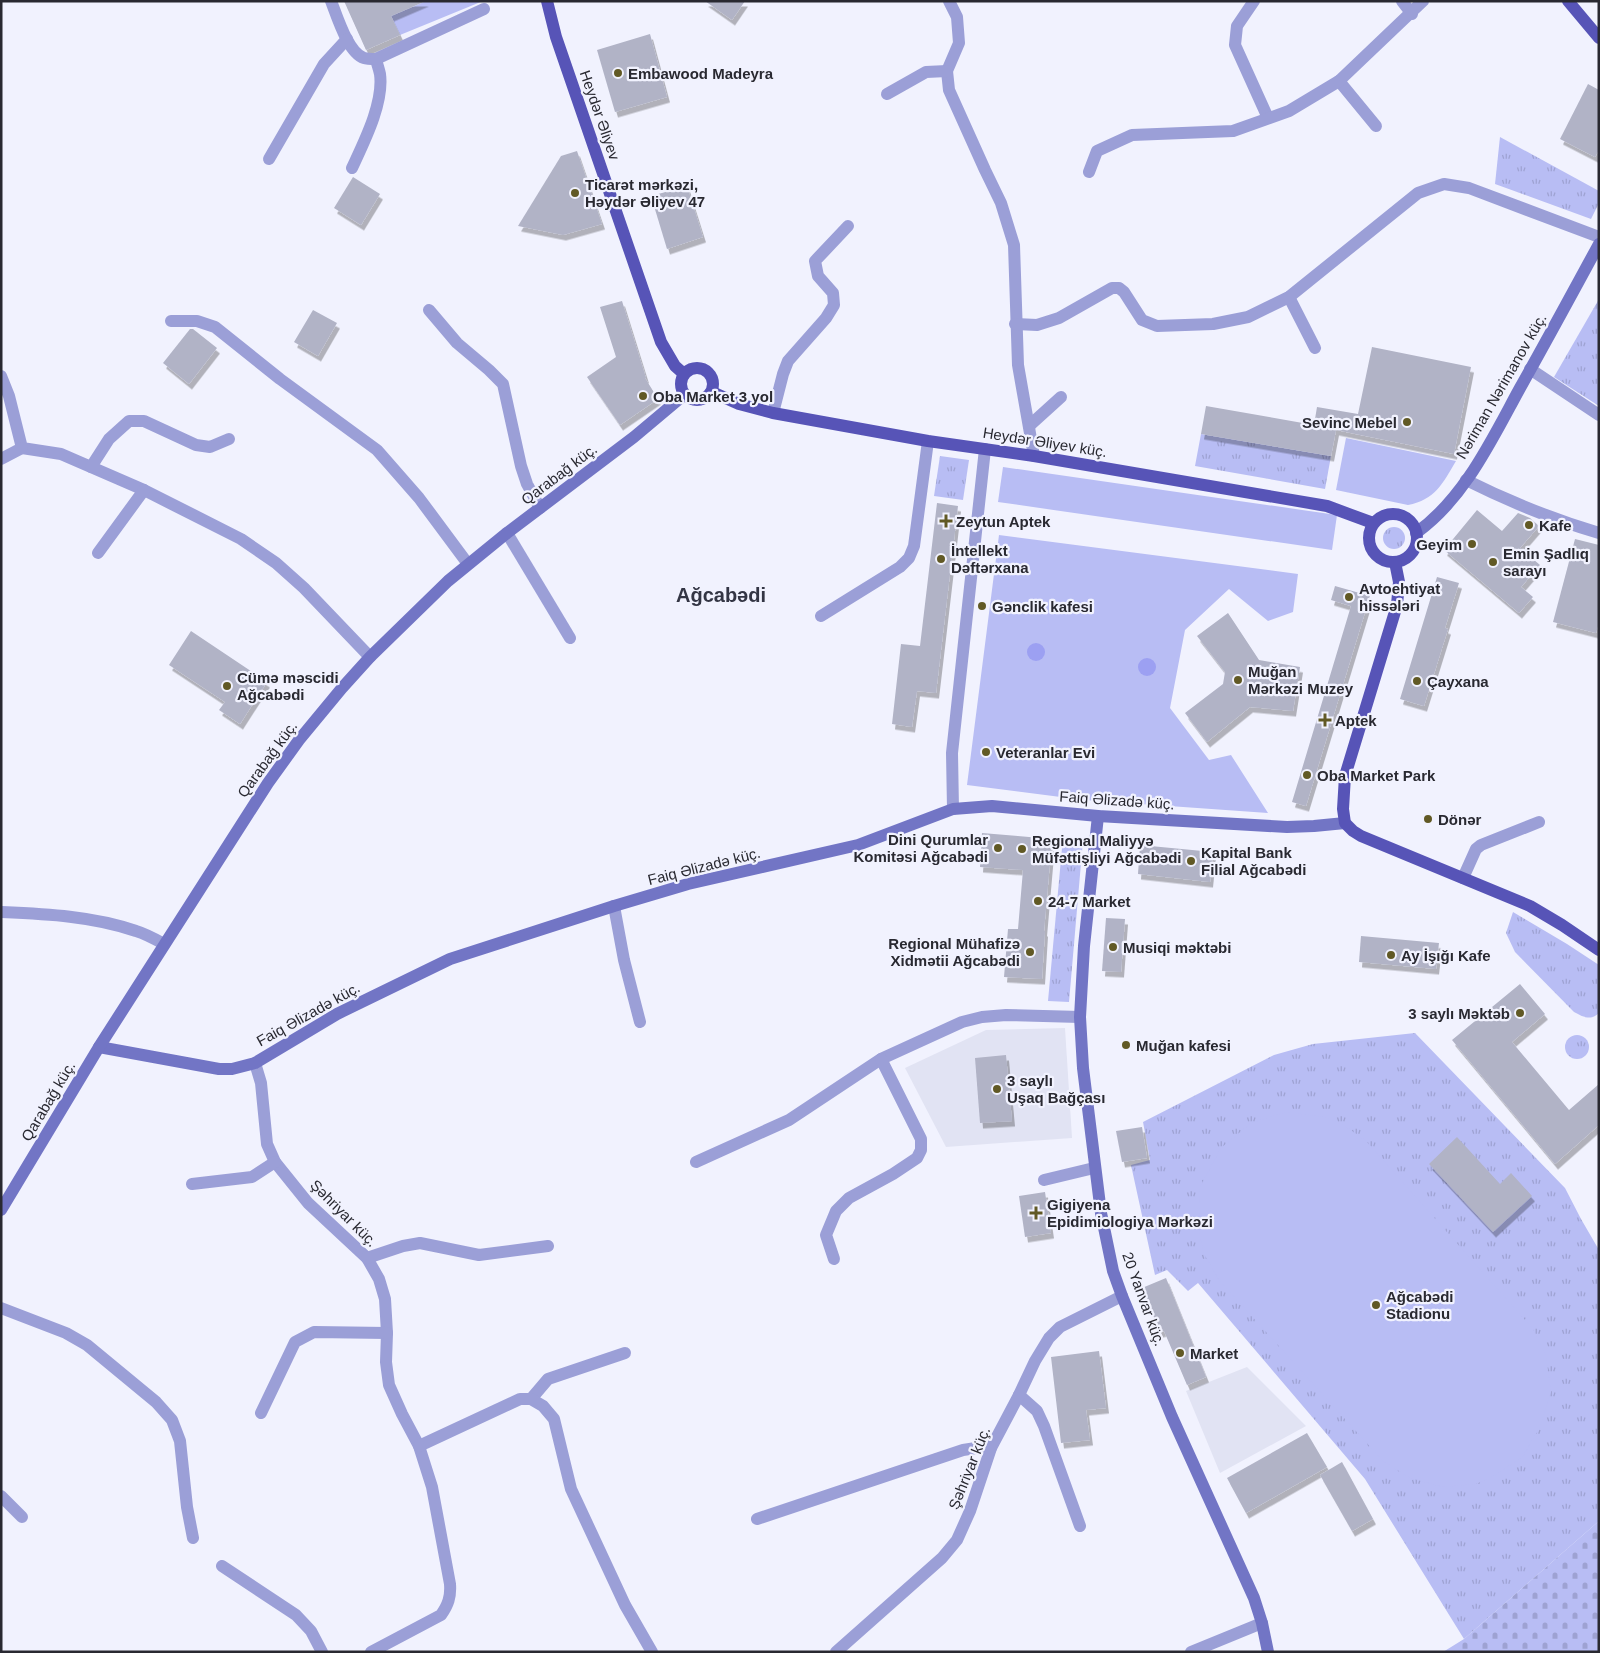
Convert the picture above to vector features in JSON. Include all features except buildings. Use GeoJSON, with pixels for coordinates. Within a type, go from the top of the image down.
{"type":"FeatureCollection","features":[{"type":"Feature","properties":{"kind":"main road","name":"Heydər Əliyev"},"geometry":{"type":"LineString","coordinates":[[547,1],[556,37],[661,342],[675,366],[684,374]]}},
{"type":"Feature","properties":{"kind":"main road"},"geometry":{"type":"LineString","coordinates":[[1568,1],[1599,38]]}},
{"type":"Feature","properties":{"kind":"main road"},"geometry":{"type":"LineString","coordinates":[[693,368],[704,369],[712,376],[714,381],[712,392],[709,396],[699,401],[688,398],[684,395],[681,384],[684,374],[693,368]]}},
{"type":"Feature","properties":{"kind":"main road","name":"Heydər Əliyev küç."},"geometry":{"type":"LineString","coordinates":[[712,392],[739,404],[773,413],[928,441],[1034,456],[1326,506],[1373,523]]}},
{"type":"Feature","properties":{"kind":"main road"},"geometry":{"type":"LineString","coordinates":[[1394,513],[1402,515],[1414,525],[1416,533],[1415,548],[1403,560],[1395,562],[1382,560],[1372,550],[1368,539],[1373,523],[1386,514],[1394,513]]}},
{"type":"Feature","properties":{"kind":"main road"},"geometry":{"type":"LineString","coordinates":[[1395,562],[1399,582],[1397,605],[1345,776],[1343,809],[1345,823],[1361,836],[1530,906],[1599,950]]}},
{"type":"Feature","properties":{"kind":"street"},"geometry":{"type":"LineString","coordinates":[[331,1],[347,39],[355,52],[364,58],[376,59],[484,9]]}},
{"type":"Feature","properties":{"kind":"street"},"geometry":{"type":"LineString","coordinates":[[949,1],[957,18],[959,43],[948,71],[949,90],[1001,203],[1014,245],[1015,324],[1018,365],[1034,456]]}},
{"type":"Feature","properties":{"kind":"street"},"geometry":{"type":"LineString","coordinates":[[1254,1],[1237,26],[1235,45],[1268,118]]}},
{"type":"Feature","properties":{"kind":"street"},"geometry":{"type":"LineString","coordinates":[[1402,1],[1412,14]]}},
{"type":"Feature","properties":{"kind":"street"},"geometry":{"type":"LineString","coordinates":[[1089,172],[1096,151],[1132,135],[1233,131],[1290,111],[1339,81],[1424,1]]}},
{"type":"Feature","properties":{"kind":"street"},"geometry":{"type":"LineString","coordinates":[[269,159],[324,64],[347,39]]}},
{"type":"Feature","properties":{"kind":"street"},"geometry":{"type":"LineString","coordinates":[[352,168],[373,120],[380,90],[380,74],[376,59]]}},
{"type":"Feature","properties":{"kind":"street"},"geometry":{"type":"LineString","coordinates":[[887,94],[926,72],[948,71]]}},
{"type":"Feature","properties":{"kind":"street"},"geometry":{"type":"LineString","coordinates":[[1339,81],[1376,126]]}},
{"type":"Feature","properties":{"kind":"street"},"geometry":{"type":"LineString","coordinates":[[1015,324],[1037,325],[1059,318],[1112,288],[1118,288],[1124,292],[1142,320],[1157,326],[1213,324],[1248,317],[1289,297],[1418,192],[1444,184],[1469,188],[1599,237]]}},
{"type":"Feature","properties":{"kind":"street"},"geometry":{"type":"LineString","coordinates":[[773,413],[788,361],[826,318],[834,306],[833,293],[818,276],[815,261],[848,226]]}},
{"type":"Feature","properties":{"kind":"street","name":"Nəriman Nərimanov küç."},"geometry":{"type":"LineString","coordinates":[[1416,533],[1431,522],[1448,504],[1466,480],[1599,244]]}},
{"type":"Feature","properties":{"kind":"street"},"geometry":{"type":"LineString","coordinates":[[1289,297],[1315,348]]}},
{"type":"Feature","properties":{"kind":"street"},"geometry":{"type":"LineString","coordinates":[[429,310],[457,343],[503,384],[520,466],[540,508]]}},
{"type":"Feature","properties":{"kind":"street"},"geometry":{"type":"LineString","coordinates":[[171,322],[197,321],[215,327],[280,379],[377,450],[418,498],[468,564]]}},
{"type":"Feature","properties":{"kind":"street"},"geometry":{"type":"LineString","coordinates":[[1530,369],[1599,415]]}},
{"type":"Feature","properties":{"kind":"street"},"geometry":{"type":"LineString","coordinates":[[1,376],[9,396],[22,448]]}},
{"type":"Feature","properties":{"kind":"street","name":"Qarabağ küç."},"geometry":{"type":"LineString","coordinates":[[1,1210],[99,1047],[164,944],[268,783],[299,740],[370,657],[448,581],[507,533],[613,454],[684,395]]}},
{"type":"Feature","properties":{"kind":"street"},"geometry":{"type":"LineString","coordinates":[[1029,426],[1061,397]]}},
{"type":"Feature","properties":{"kind":"street"},"geometry":{"type":"LineString","coordinates":[[90,467],[109,439],[129,420],[144,421],[196,444],[210,447],[229,440]]}},
{"type":"Feature","properties":{"kind":"street"},"geometry":{"type":"LineString","coordinates":[[822,616],[900,567],[909,558],[914,546],[928,441]]}},
{"type":"Feature","properties":{"kind":"street"},"geometry":{"type":"LineString","coordinates":[[1,459],[22,448],[61,454],[144,490],[241,539],[276,563],[304,588],[370,657]]}},
{"type":"Feature","properties":{"kind":"street"},"geometry":{"type":"LineString","coordinates":[[953,810],[952,753],[985,449]]}},
{"type":"Feature","properties":{"kind":"street"},"geometry":{"type":"LineString","coordinates":[[1466,480],[1504,499],[1550,518],[1599,533]]}},
{"type":"Feature","properties":{"kind":"street"},"geometry":{"type":"LineString","coordinates":[[98,553],[144,490]]}},
{"type":"Feature","properties":{"kind":"street"},"geometry":{"type":"LineString","coordinates":[[507,533],[570,638]]}},
{"type":"Feature","properties":{"kind":"street","name":"Faiq Əlizadə küç."},"geometry":{"type":"LineString","coordinates":[[99,1047],[219,1069],[232,1069],[255,1063],[337,1014],[450,959],[688,884],[858,845],[953,810],[992,806],[1098,816],[1286,827],[1345,823]]}},
{"type":"Feature","properties":{"kind":"street","name":"20 Yanvar küç."},"geometry":{"type":"LineString","coordinates":[[1098,816],[1084,946],[1080,1017],[1082,1059],[1094,1168],[1113,1271],[1172,1417],[1254,1598],[1268,1652]]}},
{"type":"Feature","properties":{"kind":"street"},"geometry":{"type":"LineString","coordinates":[[1463,878],[1476,849],[1481,845],[1538,822]]}},
{"type":"Feature","properties":{"kind":"street"},"geometry":{"type":"LineString","coordinates":[[614,906],[624,960],[640,1022]]}},
{"type":"Feature","properties":{"kind":"street"},"geometry":{"type":"LineString","coordinates":[[1,912],[100,921],[138,931],[164,944]]}},
{"type":"Feature","properties":{"kind":"street"},"geometry":{"type":"LineString","coordinates":[[696,1162],[789,1120],[881,1059],[962,1022],[982,1017],[1006,1015],[1080,1017]]}},
{"type":"Feature","properties":{"kind":"street"},"geometry":{"type":"LineString","coordinates":[[834,1259],[826,1235],[836,1211],[848,1198],[893,1174],[917,1158],[921,1150],[920,1139],[881,1059]]}},
{"type":"Feature","properties":{"kind":"street","name":"Şəhriyar küç."},"geometry":{"type":"LineString","coordinates":[[255,1063],[261,1083],[267,1144],[274,1162],[308,1203],[367,1258],[378,1279],[385,1299],[388,1333],[386,1362],[389,1385],[419,1446],[432,1487],[450,1594],[447,1606],[441,1616],[371,1652]]}},
{"type":"Feature","properties":{"kind":"street"},"geometry":{"type":"LineString","coordinates":[[192,1184],[252,1177],[274,1162]]}},
{"type":"Feature","properties":{"kind":"street"},"geometry":{"type":"LineString","coordinates":[[1044,1180],[1094,1168]]}},
{"type":"Feature","properties":{"kind":"street"},"geometry":{"type":"LineString","coordinates":[[367,1258],[403,1246],[420,1243],[479,1254],[548,1246]]}},
{"type":"Feature","properties":{"kind":"street","name":"Şəhriyar küç."},"geometry":{"type":"LineString","coordinates":[[836,1652],[942,1558],[957,1540],[970,1511],[991,1448],[1020,1395],[1035,1361],[1049,1338],[1060,1327],[1122,1296]]}},
{"type":"Feature","properties":{"kind":"street"},"geometry":{"type":"LineString","coordinates":[[1,1308],[66,1333],[87,1345],[156,1402],[172,1420],[180,1441],[187,1507],[193,1538]]}},
{"type":"Feature","properties":{"kind":"street"},"geometry":{"type":"LineString","coordinates":[[261,1413],[295,1342],[314,1332],[388,1333]]}},
{"type":"Feature","properties":{"kind":"street"},"geometry":{"type":"LineString","coordinates":[[531,1398],[548,1379],[625,1353]]}},
{"type":"Feature","properties":{"kind":"street"},"geometry":{"type":"LineString","coordinates":[[1020,1395],[1036,1411],[1044,1426],[1080,1526]]}},
{"type":"Feature","properties":{"kind":"street"},"geometry":{"type":"LineString","coordinates":[[419,1446],[520,1399],[531,1398],[543,1406],[554,1419],[572,1488],[625,1605],[652,1652]]}},
{"type":"Feature","properties":{"kind":"street"},"geometry":{"type":"LineString","coordinates":[[757,1519],[963,1450],[991,1448]]}},
{"type":"Feature","properties":{"kind":"street"},"geometry":{"type":"LineString","coordinates":[[1,1496],[22,1517]]}},
{"type":"Feature","properties":{"kind":"street"},"geometry":{"type":"LineString","coordinates":[[222,1566],[296,1615],[311,1631],[322,1652]]}},
{"type":"Feature","properties":{"kind":"street"},"geometry":{"type":"LineString","coordinates":[[1191,1652],[1262,1623]]}},
{"type":"Feature","properties":{"kind":"shaded area"},"geometry":{"type":"Polygon","coordinates":[[[1032,643],[1040,643],[1045,648],[1043,659],[1032,661],[1027,656],[1027,648],[1032,643]]]}},
{"type":"Feature","properties":{"kind":"shaded area"},"geometry":{"type":"Polygon","coordinates":[[[1143,658],[1151,658],[1156,663],[1154,674],[1143,676],[1138,671],[1138,663],[1143,658]]]}},
{"type":"Feature","properties":{"kind":"shaded area"},"geometry":{"type":"Polygon","coordinates":[[[1065,1028],[1072,1138],[946,1147],[905,1068],[986,1030],[1065,1028]]]}},
{"type":"Feature","properties":{"kind":"shaded area"},"geometry":{"type":"Polygon","coordinates":[[[1247,1367],[1306,1426],[1220,1473],[1186,1391],[1247,1367]]]}},
{"type":"Feature","properties":{"kind":"green space"},"geometry":{"type":"Polygon","coordinates":[[[426,1],[483,1],[400,35],[391,16],[426,1]]]}},
{"type":"Feature","properties":{"kind":"green space"},"geometry":{"type":"Polygon","coordinates":[[[1500,137],[1599,191],[1599,203],[1591,219],[1495,184],[1500,137]]]}},
{"type":"Feature","properties":{"kind":"green space"},"geometry":{"type":"Polygon","coordinates":[[[1599,299],[1599,406],[1554,377],[1599,299]]]}},
{"type":"Feature","properties":{"kind":"green space"},"geometry":{"type":"Polygon","coordinates":[[[1201,434],[1331,456],[1325,489],[1195,466],[1201,434]]]}},
{"type":"Feature","properties":{"kind":"green space"},"geometry":{"type":"Polygon","coordinates":[[[1346,438],[1456,461],[1432,495],[1417,503],[1408,505],[1336,490],[1346,438]]]}},
{"type":"Feature","properties":{"kind":"green space"},"geometry":{"type":"Polygon","coordinates":[[[940,456],[969,460],[963,500],[934,496],[940,456]]]}},
{"type":"Feature","properties":{"kind":"green space"},"geometry":{"type":"Polygon","coordinates":[[[1003,467],[1337,515],[1332,550],[998,502],[1003,467]]]}},
{"type":"Feature","properties":{"kind":"green space"},"geometry":{"type":"Polygon","coordinates":[[[1394,527],[1402,530],[1405,538],[1402,546],[1394,549],[1386,546],[1383,538],[1386,530],[1394,527]]]}},
{"type":"Feature","properties":{"kind":"green space"},"geometry":{"type":"Polygon","coordinates":[[[999,535],[1298,574],[1293,612],[1268,621],[1229,589],[1185,630],[1170,708],[1209,760],[1231,755],[1268,813],[1084,800],[967,785],[999,535]]]}},
{"type":"Feature","properties":{"kind":"green space"},"geometry":{"type":"Polygon","coordinates":[[[1063,837],[1083,840],[1069,1002],[1048,1001],[1063,837]]]}},
{"type":"Feature","properties":{"kind":"green space"},"geometry":{"type":"Polygon","coordinates":[[[1513,912],[1599,965],[1599,1013],[1590,1018],[1574,1012],[1515,952],[1506,933],[1513,912]]]}},
{"type":"Feature","properties":{"kind":"green space"},"geometry":{"type":"Polygon","coordinates":[[[1415,1033],[1565,1188],[1599,1250],[1599,1521],[1464,1639],[1365,1479],[1198,1283],[1188,1291],[1167,1270],[1155,1275],[1131,1165],[1150,1160],[1143,1122],[1274,1055],[1313,1044],[1415,1033]]]}},
{"type":"Feature","properties":{"kind":"green space"},"geometry":{"type":"Polygon","coordinates":[[[1577,1035],[1586,1038],[1589,1047],[1586,1056],[1577,1059],[1568,1056],[1565,1047],[1568,1038],[1577,1035]]]}},
{"type":"Feature","properties":{"kind":"green space","name":"Ağcabədi Stadionu"},"geometry":{"type":"Polygon","coordinates":[[[1286,1112],[1324,1117],[1345,1126],[1366,1141],[1533,1329],[1546,1356],[1551,1392],[1539,1429],[1523,1456],[1496,1475],[1476,1484],[1443,1487],[1410,1478],[1383,1461],[1219,1280],[1204,1254],[1199,1232],[1200,1187],[1221,1148],[1251,1123],[1286,1112]]]}},
{"type":"Feature","properties":{"kind":"green space"},"geometry":{"type":"Polygon","coordinates":[[[1599,1521],[1599,1652],[1443,1652],[1464,1639],[1599,1521]]]}},
{"type":"Feature","properties":{"kind":"place","name":"Embawood Madeyra"},"geometry":{"type":"Point","coordinates":[618,73]}},
{"type":"Feature","properties":{"kind":"place","name":"Ticarət mərkəzi, Həydər Əliyev 47"},"geometry":{"type":"Point","coordinates":[575,193]}},
{"type":"Feature","properties":{"kind":"place","name":"Oba Market 3 yol"},"geometry":{"type":"Point","coordinates":[643,396]}},
{"type":"Feature","properties":{"kind":"place","name":"Sevinc Mebel"},"geometry":{"type":"Point","coordinates":[1407,422]}},
{"type":"Feature","properties":{"kind":"place","name":"Zeytun Aptek"},"geometry":{"type":"Point","coordinates":[946,521]}},
{"type":"Feature","properties":{"kind":"place","name":"Kafe"},"geometry":{"type":"Point","coordinates":[1529,525]}},
{"type":"Feature","properties":{"kind":"place","name":"Geyim"},"geometry":{"type":"Point","coordinates":[1472,544]}},
{"type":"Feature","properties":{"kind":"place","name":"İntellekt Dəftərxana"},"geometry":{"type":"Point","coordinates":[941,559]}},
{"type":"Feature","properties":{"kind":"place","name":"Emin Şadlıq sarayı"},"geometry":{"type":"Point","coordinates":[1493,562]}},
{"type":"Feature","properties":{"kind":"place","name":"Avtoehtiyat hissələri"},"geometry":{"type":"Point","coordinates":[1349,597]}},
{"type":"Feature","properties":{"kind":"place","name":"Gənclik kafesi"},"geometry":{"type":"Point","coordinates":[982,606]}},
{"type":"Feature","properties":{"kind":"place","name":"Muğan Mərkəzi Muzey"},"geometry":{"type":"Point","coordinates":[1238,680]}},
{"type":"Feature","properties":{"kind":"place","name":"Çayxana"},"geometry":{"type":"Point","coordinates":[1417,681]}},
{"type":"Feature","properties":{"kind":"place","name":"Cümə məscidi Ağcabədi"},"geometry":{"type":"Point","coordinates":[227,686]}},
{"type":"Feature","properties":{"kind":"place","name":"Aptek"},"geometry":{"type":"Point","coordinates":[1325,720]}},
{"type":"Feature","properties":{"kind":"place","name":"Veteranlar Evi"},"geometry":{"type":"Point","coordinates":[986,752]}},
{"type":"Feature","properties":{"kind":"place","name":"Oba Market Park"},"geometry":{"type":"Point","coordinates":[1307,775]}},
{"type":"Feature","properties":{"kind":"place","name":"Dönər"},"geometry":{"type":"Point","coordinates":[1428,819]}},
{"type":"Feature","properties":{"kind":"place","name":"Dini Qurumlar Komitəsi Ağcabədi"},"geometry":{"type":"Point","coordinates":[998,848]}},
{"type":"Feature","properties":{"kind":"place","name":"Regional Maliyyə Müfəttişliyi Ağcabədi"},"geometry":{"type":"Point","coordinates":[1022,849]}},
{"type":"Feature","properties":{"kind":"place","name":"Kapital Bank Filial Ağcabədi"},"geometry":{"type":"Point","coordinates":[1191,861]}},
{"type":"Feature","properties":{"kind":"place","name":"24-7 Market"},"geometry":{"type":"Point","coordinates":[1038,901]}},
{"type":"Feature","properties":{"kind":"place","name":"Musiqi məktəbi"},"geometry":{"type":"Point","coordinates":[1113,947]}},
{"type":"Feature","properties":{"kind":"place","name":"Regional Mühafizə Xidmətii Ağcabədi"},"geometry":{"type":"Point","coordinates":[1030,952]}},
{"type":"Feature","properties":{"kind":"place","name":"Ay İşığı Kafe"},"geometry":{"type":"Point","coordinates":[1391,955]}},
{"type":"Feature","properties":{"kind":"place","name":"3 saylı Məktəb"},"geometry":{"type":"Point","coordinates":[1520,1013]}},
{"type":"Feature","properties":{"kind":"place","name":"Muğan kafesi"},"geometry":{"type":"Point","coordinates":[1126,1045]}},
{"type":"Feature","properties":{"kind":"place","name":"3 saylı Uşaq Bağçası"},"geometry":{"type":"Point","coordinates":[997,1089]}},
{"type":"Feature","properties":{"kind":"place","name":"Gigiyena Epidimiologiya Mərkəzi"},"geometry":{"type":"Point","coordinates":[1036,1213]}},
{"type":"Feature","properties":{"kind":"place","name":"Ağcabədi Stadionu"},"geometry":{"type":"Point","coordinates":[1376,1305]}},
{"type":"Feature","properties":{"kind":"place","name":"Market"},"geometry":{"type":"Point","coordinates":[1180,1353]}},
{"type":"Feature","properties":{"kind":"district","name":"Ağcabədi"},"geometry":{"type":"Point","coordinates":[721,595]}}]}
